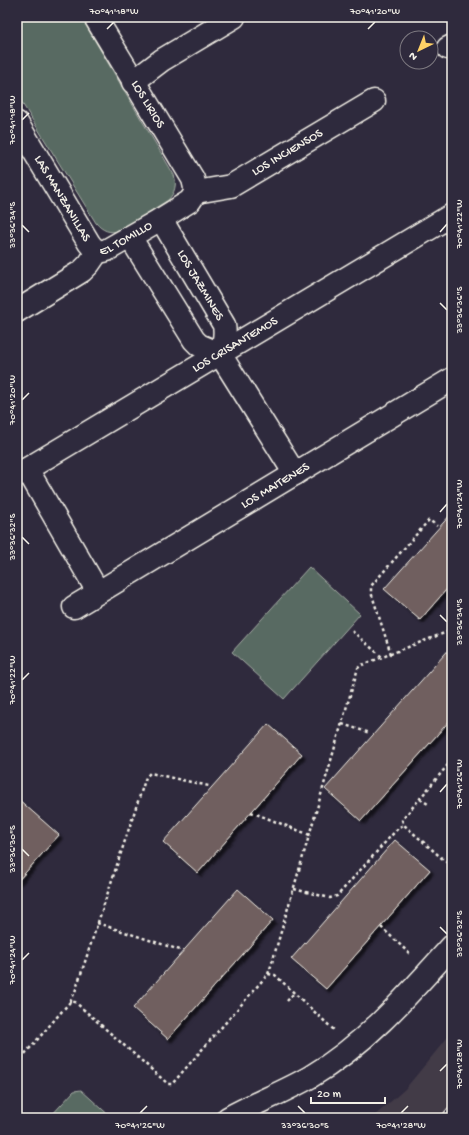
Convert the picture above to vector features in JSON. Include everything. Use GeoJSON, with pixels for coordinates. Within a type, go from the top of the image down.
{"type":"FeatureCollection","features":[{"type":"Feature","properties":{"kind":"street","name":"LOS LIRIOS"},"geometry":{"type":"LineString","coordinates":[[95,17],[133,82],[193,178],[196,192]]}},
{"type":"Feature","properties":{"kind":"street"},"geometry":{"type":"LineString","coordinates":[[133,82],[162,60],[234,17]]}},
{"type":"Feature","properties":{"kind":"street","name":"LOS INCIENSOS"},"geometry":{"type":"LineString","coordinates":[[196,192],[231,186],[374,101]]}},
{"type":"Feature","properties":{"kind":"street","name":"LAS MANZANILLAS"},"geometry":{"type":"LineString","coordinates":[[17,123],[23,147],[93,249],[98,251]]}},
{"type":"Feature","properties":{"kind":"street","name":"EL TOMILLO"},"geometry":{"type":"LineString","coordinates":[[17,311],[82,271],[98,251],[103,252],[161,220],[190,201],[196,192]]}},
{"type":"Feature","properties":{"kind":"street","name":"LOS CRISANTEMOS"},"geometry":{"type":"LineString","coordinates":[[22,472],[452,215]]}},
{"type":"Feature","properties":{"kind":"street","name":"LOS JAZMINES"},"geometry":{"type":"LineString","coordinates":[[161,220],[224,325],[224,342],[220,354]]}},
{"type":"Feature","properties":{"kind":"street"},"geometry":{"type":"LineString","coordinates":[[130,237],[194,340],[199,345],[220,354],[296,474]]}},
{"type":"Feature","properties":{"kind":"street","name":"LOS MAITENES"},"geometry":{"type":"LineString","coordinates":[[74,606],[452,379]]}},
{"type":"Feature","properties":{"kind":"street"},"geometry":{"type":"LineString","coordinates":[[22,472],[98,592]]}},
{"type":"Feature","properties":{"kind":"street"},"geometry":{"type":"LineString","coordinates":[[228,1118],[310,1077],[346,1052],[389,1014],[452,946]]}},
{"type":"Feature","properties":{"kind":"lane"},"geometry":{"type":"LineString","coordinates":[[448,1118],[452,1113]]}},
{"type":"Feature","properties":{"kind":"path"},"geometry":{"type":"LineString","coordinates":[[391,654],[371,592],[371,586],[429,520],[437,526]]}},
{"type":"Feature","properties":{"kind":"path"},"geometry":{"type":"LineString","coordinates":[[70,1002],[75,1002],[168,1084],[172,1084],[268,974],[358,668],[362,665],[452,630]]}},
{"type":"Feature","properties":{"kind":"path"},"geometry":{"type":"LineString","coordinates":[[352,631],[382,658]]}},
{"type":"Feature","properties":{"kind":"path"},"geometry":{"type":"LineString","coordinates":[[342,724],[370,733]]}},
{"type":"Feature","properties":{"kind":"path"},"geometry":{"type":"LineString","coordinates":[[452,760],[402,820],[404,825],[452,867]]}},
{"type":"Feature","properties":{"kind":"path"},"geometry":{"type":"LineString","coordinates":[[17,1063],[70,1002],[75,992],[146,777],[150,773],[209,786]]}},
{"type":"Feature","properties":{"kind":"path"},"geometry":{"type":"LineString","coordinates":[[420,799],[428,804]]}},
{"type":"Feature","properties":{"kind":"path"},"geometry":{"type":"LineString","coordinates":[[251,812],[310,835]]}},
{"type":"Feature","properties":{"kind":"path"},"geometry":{"type":"LineString","coordinates":[[294,889],[330,898],[337,896],[399,827],[404,825]]}},
{"type":"Feature","properties":{"kind":"path"},"geometry":{"type":"LineString","coordinates":[[97,923],[183,951]]}},
{"type":"Feature","properties":{"kind":"path"},"geometry":{"type":"LineString","coordinates":[[381,927],[413,957]]}},
{"type":"Feature","properties":{"kind":"path"},"geometry":{"type":"LineString","coordinates":[[268,974],[275,975],[339,1035]]}},
{"type":"Feature","properties":{"kind":"path"},"geometry":{"type":"LineString","coordinates":[[287,1001],[294,993]]}},
{"type":"Feature","properties":{"kind":"shaded area"},"geometry":{"type":"Polygon","coordinates":[[[452,1032],[452,1118],[372,1118],[405,1089],[452,1032]]]}},
{"type":"Feature","properties":{"kind":"green space"},"geometry":{"type":"Polygon","coordinates":[[[17,17],[81,17],[174,175],[175,188],[168,200],[119,231],[106,231],[96,223],[17,95],[17,17]]]}},
{"type":"Feature","properties":{"kind":"green space"},"geometry":{"type":"Polygon","coordinates":[[[309,567],[360,614],[284,699],[232,652],[309,567]]]}},
{"type":"Feature","properties":{"kind":"green space"},"geometry":{"type":"Polygon","coordinates":[[[81,1090],[112,1118],[49,1118],[74,1091],[81,1090]]]}},
{"type":"Feature","properties":{"kind":"building"},"geometry":{"type":"Polygon","coordinates":[[[452,513],[452,583],[420,620],[384,589],[452,513]]]}},
{"type":"Feature","properties":{"kind":"building"},"geometry":{"type":"Polygon","coordinates":[[[452,646],[452,718],[361,821],[325,789],[452,646]]]}},
{"type":"Feature","properties":{"kind":"building"},"geometry":{"type":"Polygon","coordinates":[[[268,724],[302,754],[198,873],[163,842],[268,724]]]}},
{"type":"Feature","properties":{"kind":"building"},"geometry":{"type":"Polygon","coordinates":[[[17,798],[59,835],[17,882],[17,798]]]}},
{"type":"Feature","properties":{"kind":"building"},"geometry":{"type":"Polygon","coordinates":[[[395,840],[430,870],[326,989],[291,959],[395,840]]]}},
{"type":"Feature","properties":{"kind":"building"},"geometry":{"type":"Polygon","coordinates":[[[238,889],[273,920],[168,1039],[133,1008],[238,889]]]}}]}
